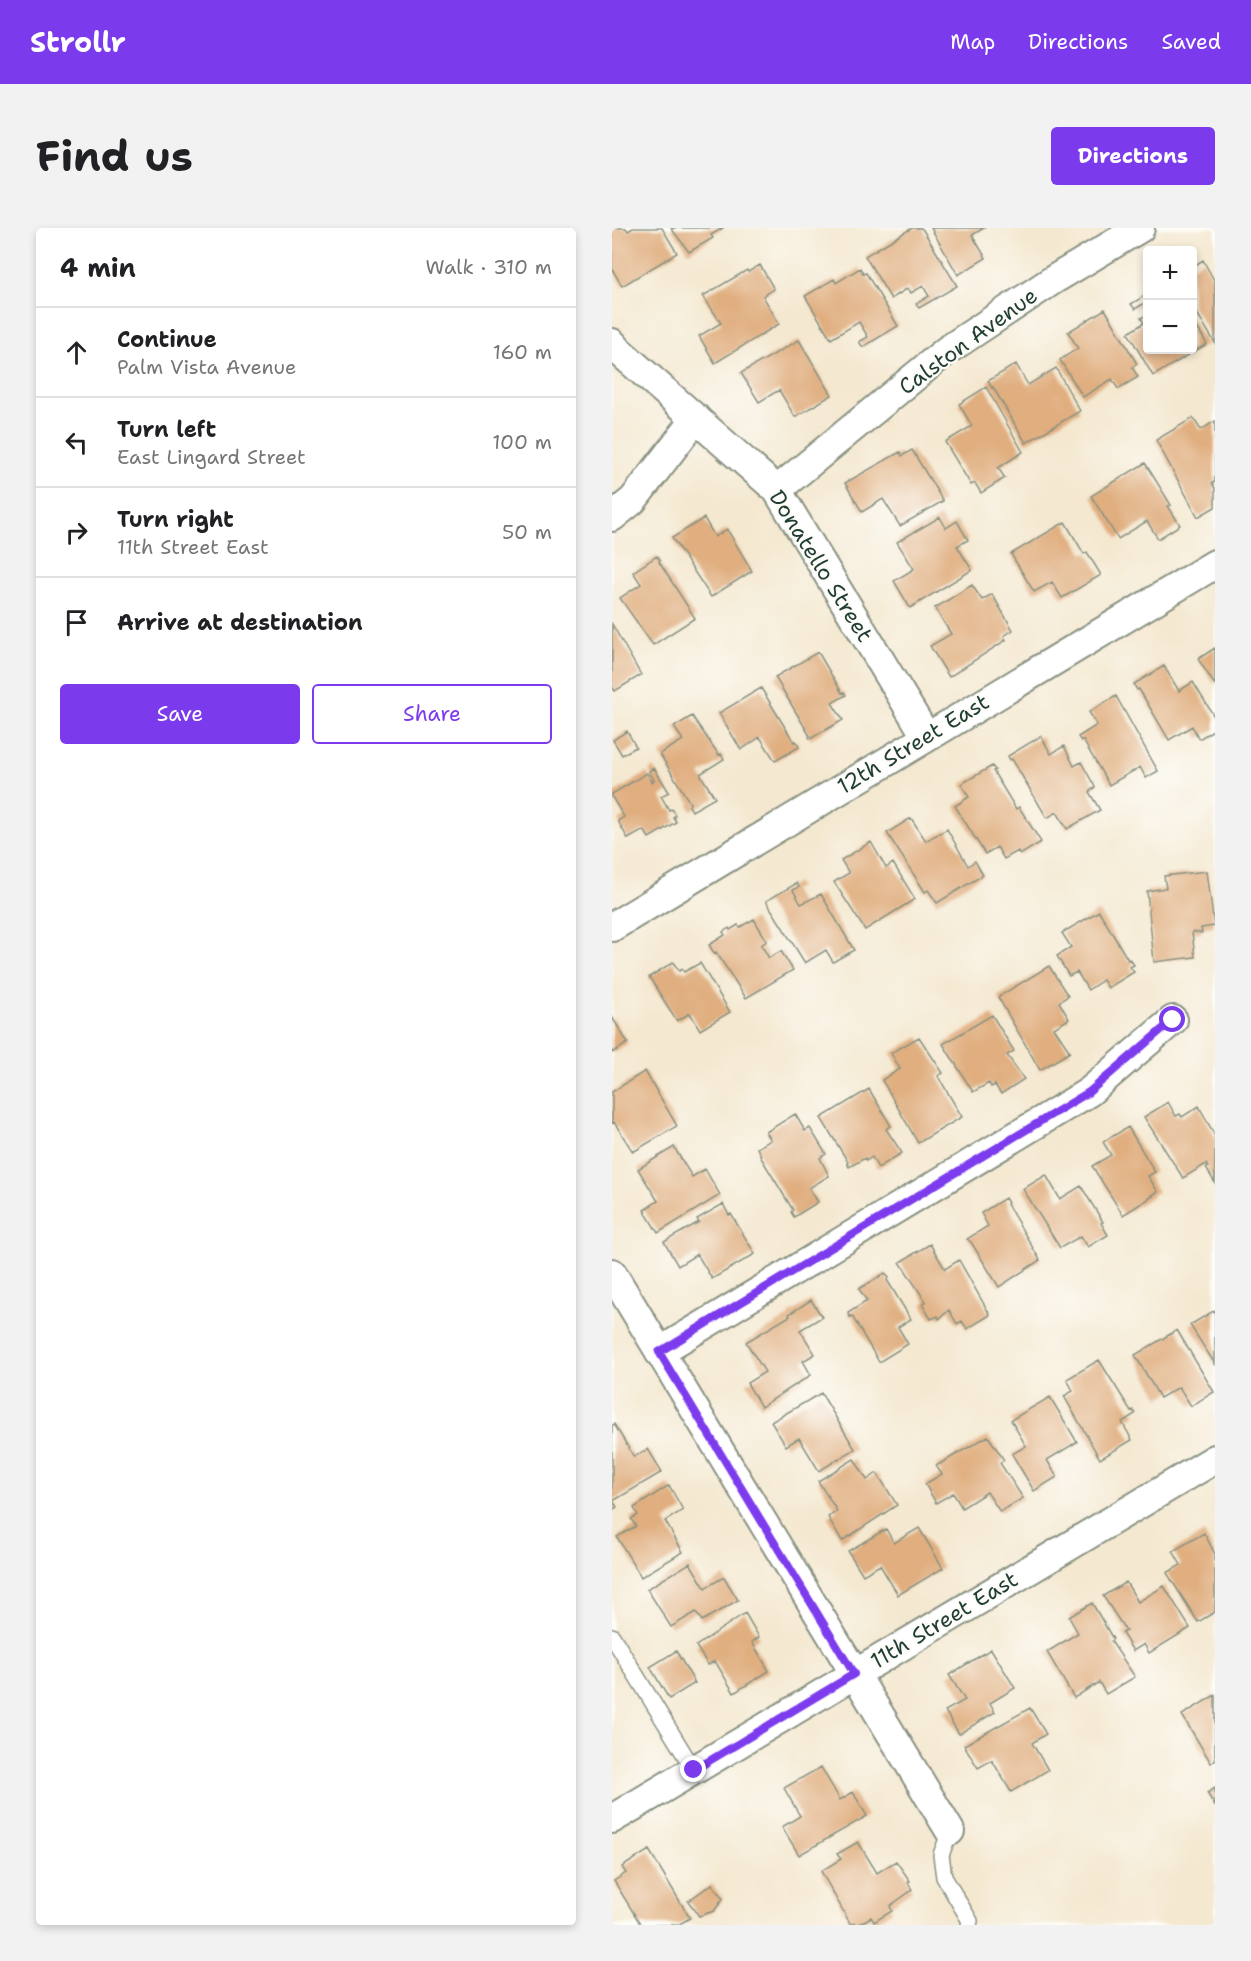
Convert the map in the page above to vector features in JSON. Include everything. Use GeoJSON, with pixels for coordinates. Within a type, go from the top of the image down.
{"type":"FeatureCollection","features":[{"type":"Feature","properties":{"kind":"street","name":"Calston Avenue"},"geometry":{"type":"LineString","coordinates":[[777,490],[946,351],[1053,280],[1140,228]]}},
{"type":"Feature","properties":{"kind":"street","name":"Donatello Street"},"geometry":{"type":"LineString","coordinates":[[612,343],[777,490],[926,736]]}},
{"type":"Feature","properties":{"kind":"street"},"geometry":{"type":"LineString","coordinates":[[612,517],[633,500],[696,418]]}},
{"type":"Feature","properties":{"kind":"street","name":"12th Street East"},"geometry":{"type":"LineString","coordinates":[[612,927],[1215,564]]}},
{"type":"Feature","properties":{"kind":"street"},"geometry":{"type":"LineString","coordinates":[[659,1352],[1089,1092],[1173,1020]]}},
{"type":"Feature","properties":{"kind":"street"},"geometry":{"type":"LineString","coordinates":[[612,1273],[950,1831]]}},
{"type":"Feature","properties":{"kind":"street","name":"11th Street East"},"geometry":{"type":"LineString","coordinates":[[612,1819],[1215,1459]]}},
{"type":"Feature","properties":{"kind":"lane"},"geometry":{"type":"LineString","coordinates":[[612,1636],[694,1770]]}},
{"type":"Feature","properties":{"kind":"lane"},"geometry":{"type":"LineString","coordinates":[[950,1831],[941,1855],[944,1877],[970,1921],[969,1925]]}},
{"type":"Feature","properties":{"kind":"building"},"geometry":{"type":"Polygon","coordinates":[[[612,228],[626,228],[628,231],[633,228],[662,228],[677,253],[622,286],[612,269],[612,228]]]}},
{"type":"Feature","properties":{"kind":"building"},"geometry":{"type":"Polygon","coordinates":[[[671,228],[723,228],[711,235],[713,238],[689,252],[671,228]]]}},
{"type":"Feature","properties":{"kind":"building"},"geometry":{"type":"Polygon","coordinates":[[[912,228],[923,230],[957,286],[919,308],[916,304],[929,296],[923,286],[911,293],[908,288],[891,299],[865,256],[912,228]]]}},
{"type":"Feature","properties":{"kind":"building"},"geometry":{"type":"Polygon","coordinates":[[[931,228],[984,228],[972,235],[986,258],[958,275],[931,228]]]}},
{"type":"Feature","properties":{"kind":"building"},"geometry":{"type":"Polygon","coordinates":[[[1203,260],[1215,282],[1215,343],[1197,313],[1197,264],[1203,260]]]}},
{"type":"Feature","properties":{"kind":"building"},"geometry":{"type":"Polygon","coordinates":[[[760,265],[774,289],[763,296],[779,324],[715,363],[699,336],[721,323],[703,296],[747,270],[748,272],[760,265]]]}},
{"type":"Feature","properties":{"kind":"building"},"geometry":{"type":"Polygon","coordinates":[[[860,268],[863,274],[866,273],[898,326],[863,347],[859,342],[868,337],[859,322],[831,339],[805,296],[834,279],[836,283],[860,268]]]}},
{"type":"Feature","properties":{"kind":"building"},"geometry":{"type":"Polygon","coordinates":[[[1143,297],[1143,304],[1135,309],[1131,304],[1143,297]]]}},
{"type":"Feature","properties":{"kind":"building"},"geometry":{"type":"Polygon","coordinates":[[[1105,309],[1137,364],[1132,367],[1138,377],[1118,389],[1112,379],[1083,397],[1060,360],[1078,348],[1068,332],[1105,309]]]}},
{"type":"Feature","properties":{"kind":"building"},"geometry":{"type":"Polygon","coordinates":[[[1143,324],[1143,354],[1190,354],[1153,376],[1128,333],[1143,324]]]}},
{"type":"Feature","properties":{"kind":"building"},"geometry":{"type":"Polygon","coordinates":[[[1197,327],[1207,344],[1197,350],[1197,327]]]}},
{"type":"Feature","properties":{"kind":"building"},"geometry":{"type":"Polygon","coordinates":[[[799,340],[832,395],[795,417],[779,390],[759,402],[741,373],[799,340]]]}},
{"type":"Feature","properties":{"kind":"building"},"geometry":{"type":"Polygon","coordinates":[[[1016,364],[1028,385],[1056,368],[1080,411],[1026,443],[988,381],[1016,364]]]}},
{"type":"Feature","properties":{"kind":"building"},"geometry":{"type":"Polygon","coordinates":[[[986,387],[1023,452],[998,468],[1005,478],[981,493],[975,483],[971,485],[945,442],[972,426],[959,404],[986,387]]]}},
{"type":"Feature","properties":{"kind":"building"},"geometry":{"type":"Polygon","coordinates":[[[1193,418],[1201,430],[1215,421],[1215,482],[1212,483],[1215,488],[1215,507],[1198,517],[1156,440],[1193,418]]]}},
{"type":"Feature","properties":{"kind":"building"},"geometry":{"type":"Polygon","coordinates":[[[912,450],[943,501],[900,526],[883,499],[862,512],[845,483],[900,452],[902,456],[912,450]]]}},
{"type":"Feature","properties":{"kind":"building"},"geometry":{"type":"Polygon","coordinates":[[[1145,463],[1171,505],[1168,506],[1180,525],[1158,539],[1147,521],[1118,539],[1091,496],[1145,463]]]}},
{"type":"Feature","properties":{"kind":"building"},"geometry":{"type":"Polygon","coordinates":[[[940,517],[946,528],[957,521],[968,540],[957,546],[972,570],[910,608],[894,581],[914,569],[897,542],[940,517]]]}},
{"type":"Feature","properties":{"kind":"building"},"geometry":{"type":"Polygon","coordinates":[[[704,518],[715,537],[727,529],[752,571],[711,597],[672,538],[704,518]]]}},
{"type":"Feature","properties":{"kind":"building"},"geometry":{"type":"Polygon","coordinates":[[[1065,522],[1084,554],[1087,552],[1101,575],[1062,598],[1052,582],[1034,592],[1011,554],[1065,522]]]}},
{"type":"Feature","properties":{"kind":"building"},"geometry":{"type":"Polygon","coordinates":[[[657,556],[695,618],[653,645],[620,598],[641,584],[633,572],[657,556]]]}},
{"type":"Feature","properties":{"kind":"building"},"geometry":{"type":"Polygon","coordinates":[[[972,585],[982,600],[992,594],[1013,630],[1004,636],[1006,640],[949,677],[930,646],[951,634],[935,608],[972,585]]]}},
{"type":"Feature","properties":{"kind":"building"},"geometry":{"type":"Polygon","coordinates":[[[612,624],[641,675],[615,691],[612,687],[612,624]]]}},
{"type":"Feature","properties":{"kind":"building"},"geometry":{"type":"Polygon","coordinates":[[[1215,648],[1215,685],[1198,659],[1215,648]]]}},
{"type":"Feature","properties":{"kind":"building"},"geometry":{"type":"Polygon","coordinates":[[[818,652],[842,693],[846,695],[832,703],[843,720],[810,739],[775,677],[818,652]]]}},
{"type":"Feature","properties":{"kind":"building"},"geometry":{"type":"Polygon","coordinates":[[[1164,666],[1179,691],[1193,682],[1215,718],[1215,729],[1199,739],[1192,726],[1169,740],[1134,684],[1164,666]]]}},
{"type":"Feature","properties":{"kind":"building"},"geometry":{"type":"Polygon","coordinates":[[[761,688],[799,747],[775,761],[760,737],[741,750],[719,713],[761,688]]]}},
{"type":"Feature","properties":{"kind":"building"},"geometry":{"type":"Polygon","coordinates":[[[1116,696],[1158,771],[1146,778],[1140,767],[1109,785],[1083,740],[1081,741],[1078,737],[1097,725],[1089,712],[1116,696]]]}},
{"type":"Feature","properties":{"kind":"building"},"geometry":{"type":"Polygon","coordinates":[[[692,716],[724,759],[700,774],[715,798],[692,811],[690,803],[660,754],[683,740],[674,727],[692,716]]]}},
{"type":"Feature","properties":{"kind":"building"},"geometry":{"type":"Polygon","coordinates":[[[627,731],[636,747],[622,755],[613,740],[627,731]]]}},
{"type":"Feature","properties":{"kind":"building"},"geometry":{"type":"Polygon","coordinates":[[[1041,736],[1051,754],[1064,746],[1074,766],[1081,762],[1095,787],[1089,792],[1100,810],[1067,829],[1057,812],[1047,818],[1008,756],[1041,736]]]}},
{"type":"Feature","properties":{"kind":"building"},"geometry":{"type":"Polygon","coordinates":[[[992,766],[1016,809],[1019,807],[1041,842],[1020,855],[1018,851],[1004,859],[997,847],[985,854],[955,806],[969,797],[961,784],[992,766]]]}},
{"type":"Feature","properties":{"kind":"building"},"geometry":{"type":"Polygon","coordinates":[[[654,768],[669,792],[661,796],[669,810],[672,809],[676,822],[649,838],[644,830],[628,839],[618,821],[624,817],[612,794],[647,773],[652,782],[654,780],[649,771],[654,768]]]}},
{"type":"Feature","properties":{"kind":"building"},"geometry":{"type":"Polygon","coordinates":[[[911,818],[926,841],[947,829],[968,866],[975,861],[983,875],[937,903],[928,890],[925,892],[887,833],[911,818]]]}},
{"type":"Feature","properties":{"kind":"building"},"geometry":{"type":"Polygon","coordinates":[[[871,842],[886,868],[893,863],[915,899],[865,930],[834,882],[849,873],[841,860],[871,842]]]}},
{"type":"Feature","properties":{"kind":"building"},"geometry":{"type":"Polygon","coordinates":[[[1207,871],[1214,926],[1201,928],[1202,933],[1192,932],[1195,957],[1154,962],[1147,891],[1166,888],[1164,876],[1207,871]]]}},
{"type":"Feature","properties":{"kind":"building"},"geometry":{"type":"Polygon","coordinates":[[[797,883],[799,887],[793,890],[801,904],[821,894],[854,950],[833,962],[826,950],[805,963],[766,901],[797,883]]]}},
{"type":"Feature","properties":{"kind":"building"},"geometry":{"type":"Polygon","coordinates":[[[1099,911],[1128,960],[1130,959],[1134,965],[1130,967],[1134,972],[1108,988],[1103,980],[1088,990],[1077,972],[1069,976],[1057,956],[1071,947],[1062,933],[1099,911]]]}},
{"type":"Feature","properties":{"kind":"building"},"geometry":{"type":"Polygon","coordinates":[[[754,919],[767,941],[761,945],[769,958],[781,951],[793,970],[746,998],[709,945],[725,935],[723,932],[729,928],[730,930],[738,925],[740,927],[754,919]]]}},
{"type":"Feature","properties":{"kind":"building"},"geometry":{"type":"Polygon","coordinates":[[[673,962],[679,971],[682,969],[684,972],[700,963],[730,1012],[700,1030],[690,1013],[677,1021],[649,977],[673,962]]]}},
{"type":"Feature","properties":{"kind":"building"},"geometry":{"type":"Polygon","coordinates":[[[1049,966],[1068,996],[1059,1002],[1069,1019],[1054,1028],[1070,1052],[1040,1070],[998,997],[1049,966]]]}},
{"type":"Feature","properties":{"kind":"building"},"geometry":{"type":"Polygon","coordinates":[[[992,1015],[1014,1051],[1007,1055],[1024,1079],[1001,1094],[995,1085],[991,1087],[989,1083],[973,1092],[943,1044],[992,1015]]]}},
{"type":"Feature","properties":{"kind":"building"},"geometry":{"type":"Polygon","coordinates":[[[612,1017],[628,1043],[612,1053],[612,1017]]]}},
{"type":"Feature","properties":{"kind":"building"},"geometry":{"type":"Polygon","coordinates":[[[919,1037],[943,1073],[938,1076],[962,1117],[918,1143],[882,1080],[900,1069],[891,1053],[919,1037]]]}},
{"type":"Feature","properties":{"kind":"building"},"geometry":{"type":"Polygon","coordinates":[[[645,1071],[677,1126],[633,1152],[614,1122],[612,1123],[612,1092],[645,1071]]]}},
{"type":"Feature","properties":{"kind":"building"},"geometry":{"type":"Polygon","coordinates":[[[869,1089],[891,1126],[886,1129],[902,1153],[878,1168],[872,1157],[866,1161],[865,1158],[849,1167],[821,1118],[869,1089]]]}},
{"type":"Feature","properties":{"kind":"building"},"geometry":{"type":"Polygon","coordinates":[[[1168,1102],[1176,1116],[1180,1114],[1182,1117],[1199,1106],[1215,1136],[1215,1183],[1206,1164],[1183,1178],[1144,1117],[1168,1102]]]}},
{"type":"Feature","properties":{"kind":"building"},"geometry":{"type":"Polygon","coordinates":[[[795,1114],[805,1131],[810,1128],[826,1154],[820,1158],[829,1176],[809,1188],[818,1202],[794,1217],[791,1212],[793,1210],[757,1148],[771,1140],[766,1132],[795,1114]]]}},
{"type":"Feature","properties":{"kind":"building"},"geometry":{"type":"Polygon","coordinates":[[[1128,1127],[1155,1172],[1148,1176],[1158,1192],[1123,1215],[1092,1166],[1111,1155],[1103,1142],[1128,1127]]]}},
{"type":"Feature","properties":{"kind":"building"},"geometry":{"type":"Polygon","coordinates":[[[674,1147],[692,1177],[705,1169],[720,1195],[658,1233],[644,1210],[658,1201],[638,1169],[674,1147]]]}},
{"type":"Feature","properties":{"kind":"building"},"geometry":{"type":"Polygon","coordinates":[[[1046,1175],[1060,1199],[1081,1186],[1103,1222],[1101,1223],[1108,1235],[1088,1247],[1081,1236],[1060,1248],[1023,1189],[1046,1175]]]}},
{"type":"Feature","properties":{"kind":"building"},"geometry":{"type":"Polygon","coordinates":[[[1005,1198],[1040,1260],[999,1287],[967,1239],[988,1226],[981,1213],[1005,1198]]]}},
{"type":"Feature","properties":{"kind":"building"},"geometry":{"type":"Polygon","coordinates":[[[723,1204],[755,1254],[712,1279],[697,1254],[678,1266],[664,1242],[699,1222],[697,1219],[723,1204]]]}},
{"type":"Feature","properties":{"kind":"building"},"geometry":{"type":"Polygon","coordinates":[[[930,1244],[945,1269],[959,1260],[990,1315],[967,1329],[962,1321],[957,1324],[949,1310],[939,1319],[938,1316],[931,1319],[922,1304],[926,1302],[900,1262],[930,1244]]]}},
{"type":"Feature","properties":{"kind":"building"},"geometry":{"type":"Polygon","coordinates":[[[885,1273],[911,1319],[898,1327],[908,1344],[879,1362],[848,1313],[867,1301],[859,1289],[885,1273]]]}},
{"type":"Feature","properties":{"kind":"building"},"geometry":{"type":"Polygon","coordinates":[[[811,1300],[822,1317],[800,1330],[815,1354],[803,1361],[811,1375],[761,1407],[747,1383],[765,1372],[746,1342],[790,1316],[789,1314],[811,1300]]]}},
{"type":"Feature","properties":{"kind":"building"},"geometry":{"type":"Polygon","coordinates":[[[1215,1310],[1215,1364],[1190,1325],[1215,1310]]]}},
{"type":"Feature","properties":{"kind":"building"},"geometry":{"type":"Polygon","coordinates":[[[1177,1330],[1214,1392],[1191,1406],[1179,1387],[1160,1398],[1135,1355],[1177,1330]]]}},
{"type":"Feature","properties":{"kind":"building"},"geometry":{"type":"Polygon","coordinates":[[[1099,1360],[1135,1414],[1122,1422],[1132,1440],[1100,1459],[1064,1396],[1073,1391],[1067,1379],[1099,1360]]]}},
{"type":"Feature","properties":{"kind":"building"},"geometry":{"type":"Polygon","coordinates":[[[821,1393],[855,1449],[819,1471],[799,1438],[786,1446],[771,1422],[821,1393]]]}},
{"type":"Feature","properties":{"kind":"building"},"geometry":{"type":"Polygon","coordinates":[[[1050,1397],[1077,1442],[1047,1460],[1057,1477],[1034,1491],[1012,1454],[1026,1446],[1011,1420],[1050,1397]]]}},
{"type":"Feature","properties":{"kind":"building"},"geometry":{"type":"Polygon","coordinates":[[[614,1424],[634,1457],[648,1449],[662,1472],[613,1501],[617,1507],[612,1510],[612,1426],[614,1424]]]}},
{"type":"Feature","properties":{"kind":"building"},"geometry":{"type":"Polygon","coordinates":[[[988,1436],[1004,1460],[1000,1463],[1023,1498],[1000,1512],[987,1492],[962,1508],[953,1493],[936,1503],[925,1484],[942,1474],[936,1466],[988,1436]]]}},
{"type":"Feature","properties":{"kind":"building"},"geometry":{"type":"Polygon","coordinates":[[[854,1459],[867,1480],[877,1473],[897,1505],[842,1541],[828,1517],[837,1511],[818,1481],[854,1459]]]}},
{"type":"Feature","properties":{"kind":"building"},"geometry":{"type":"Polygon","coordinates":[[[669,1485],[683,1510],[665,1521],[683,1552],[641,1577],[617,1537],[636,1526],[631,1519],[638,1515],[634,1508],[669,1485]]]}},
{"type":"Feature","properties":{"kind":"building"},"geometry":{"type":"Polygon","coordinates":[[[919,1528],[943,1568],[898,1595],[880,1565],[863,1575],[848,1551],[886,1529],[894,1543],[919,1528]]]}},
{"type":"Feature","properties":{"kind":"building"},"geometry":{"type":"Polygon","coordinates":[[[1204,1533],[1215,1554],[1215,1612],[1198,1622],[1167,1573],[1181,1565],[1173,1551],[1204,1533]]]}},
{"type":"Feature","properties":{"kind":"building"},"geometry":{"type":"Polygon","coordinates":[[[690,1563],[705,1588],[724,1577],[738,1600],[702,1621],[696,1612],[671,1627],[647,1589],[690,1563]]]}},
{"type":"Feature","properties":{"kind":"building"},"geometry":{"type":"Polygon","coordinates":[[[1126,1582],[1138,1602],[1164,1586],[1190,1628],[1149,1653],[1144,1644],[1133,1651],[1122,1633],[1126,1631],[1103,1596],[1126,1582]]]}},
{"type":"Feature","properties":{"kind":"building"},"geometry":{"type":"Polygon","coordinates":[[[1092,1603],[1113,1639],[1111,1641],[1135,1677],[1106,1694],[1099,1682],[1074,1698],[1047,1652],[1078,1633],[1069,1617],[1092,1603]]]}},
{"type":"Feature","properties":{"kind":"building"},"geometry":{"type":"Polygon","coordinates":[[[745,1613],[759,1637],[752,1642],[769,1671],[734,1693],[715,1661],[708,1665],[696,1646],[745,1613]]]}},
{"type":"Feature","properties":{"kind":"building"},"geometry":{"type":"Polygon","coordinates":[[[991,1649],[1015,1688],[990,1703],[995,1712],[959,1734],[945,1711],[965,1700],[949,1675],[991,1649]]]}},
{"type":"Feature","properties":{"kind":"building"},"geometry":{"type":"Polygon","coordinates":[[[676,1651],[695,1683],[669,1699],[650,1667],[676,1651]]]}},
{"type":"Feature","properties":{"kind":"building"},"geometry":{"type":"Polygon","coordinates":[[[1215,1695],[1215,1760],[1211,1763],[1182,1715],[1215,1695]]]}},
{"type":"Feature","properties":{"kind":"building"},"geometry":{"type":"Polygon","coordinates":[[[1030,1708],[1046,1734],[1032,1743],[1048,1770],[1011,1792],[992,1760],[978,1768],[964,1745],[1030,1708]]]}},
{"type":"Feature","properties":{"kind":"building"},"geometry":{"type":"Polygon","coordinates":[[[821,1767],[840,1800],[853,1792],[867,1816],[799,1855],[782,1827],[800,1816],[784,1788],[821,1767]]]}},
{"type":"Feature","properties":{"kind":"building"},"geometry":{"type":"Polygon","coordinates":[[[1215,1788],[1215,1806],[1207,1793],[1215,1788]]]}},
{"type":"Feature","properties":{"kind":"building"},"geometry":{"type":"Polygon","coordinates":[[[858,1842],[877,1873],[896,1861],[910,1881],[908,1882],[912,1890],[890,1906],[892,1911],[874,1922],[871,1917],[857,1925],[854,1923],[851,1925],[821,1871],[841,1859],[837,1854],[858,1842]]]}},
{"type":"Feature","properties":{"kind":"building"},"geometry":{"type":"Polygon","coordinates":[[[649,1850],[690,1918],[678,1925],[641,1925],[614,1881],[626,1873],[622,1867],[649,1850]]]}},
{"type":"Feature","properties":{"kind":"building"},"geometry":{"type":"Polygon","coordinates":[[[712,1884],[723,1899],[714,1911],[699,1916],[688,1901],[712,1884]]]}},
{"type":"Feature","properties":{"kind":"route"},"geometry":{"type":"LineString","coordinates":[[694,1770],[854,1674],[659,1352],[1089,1092],[1173,1020]]}}]}
